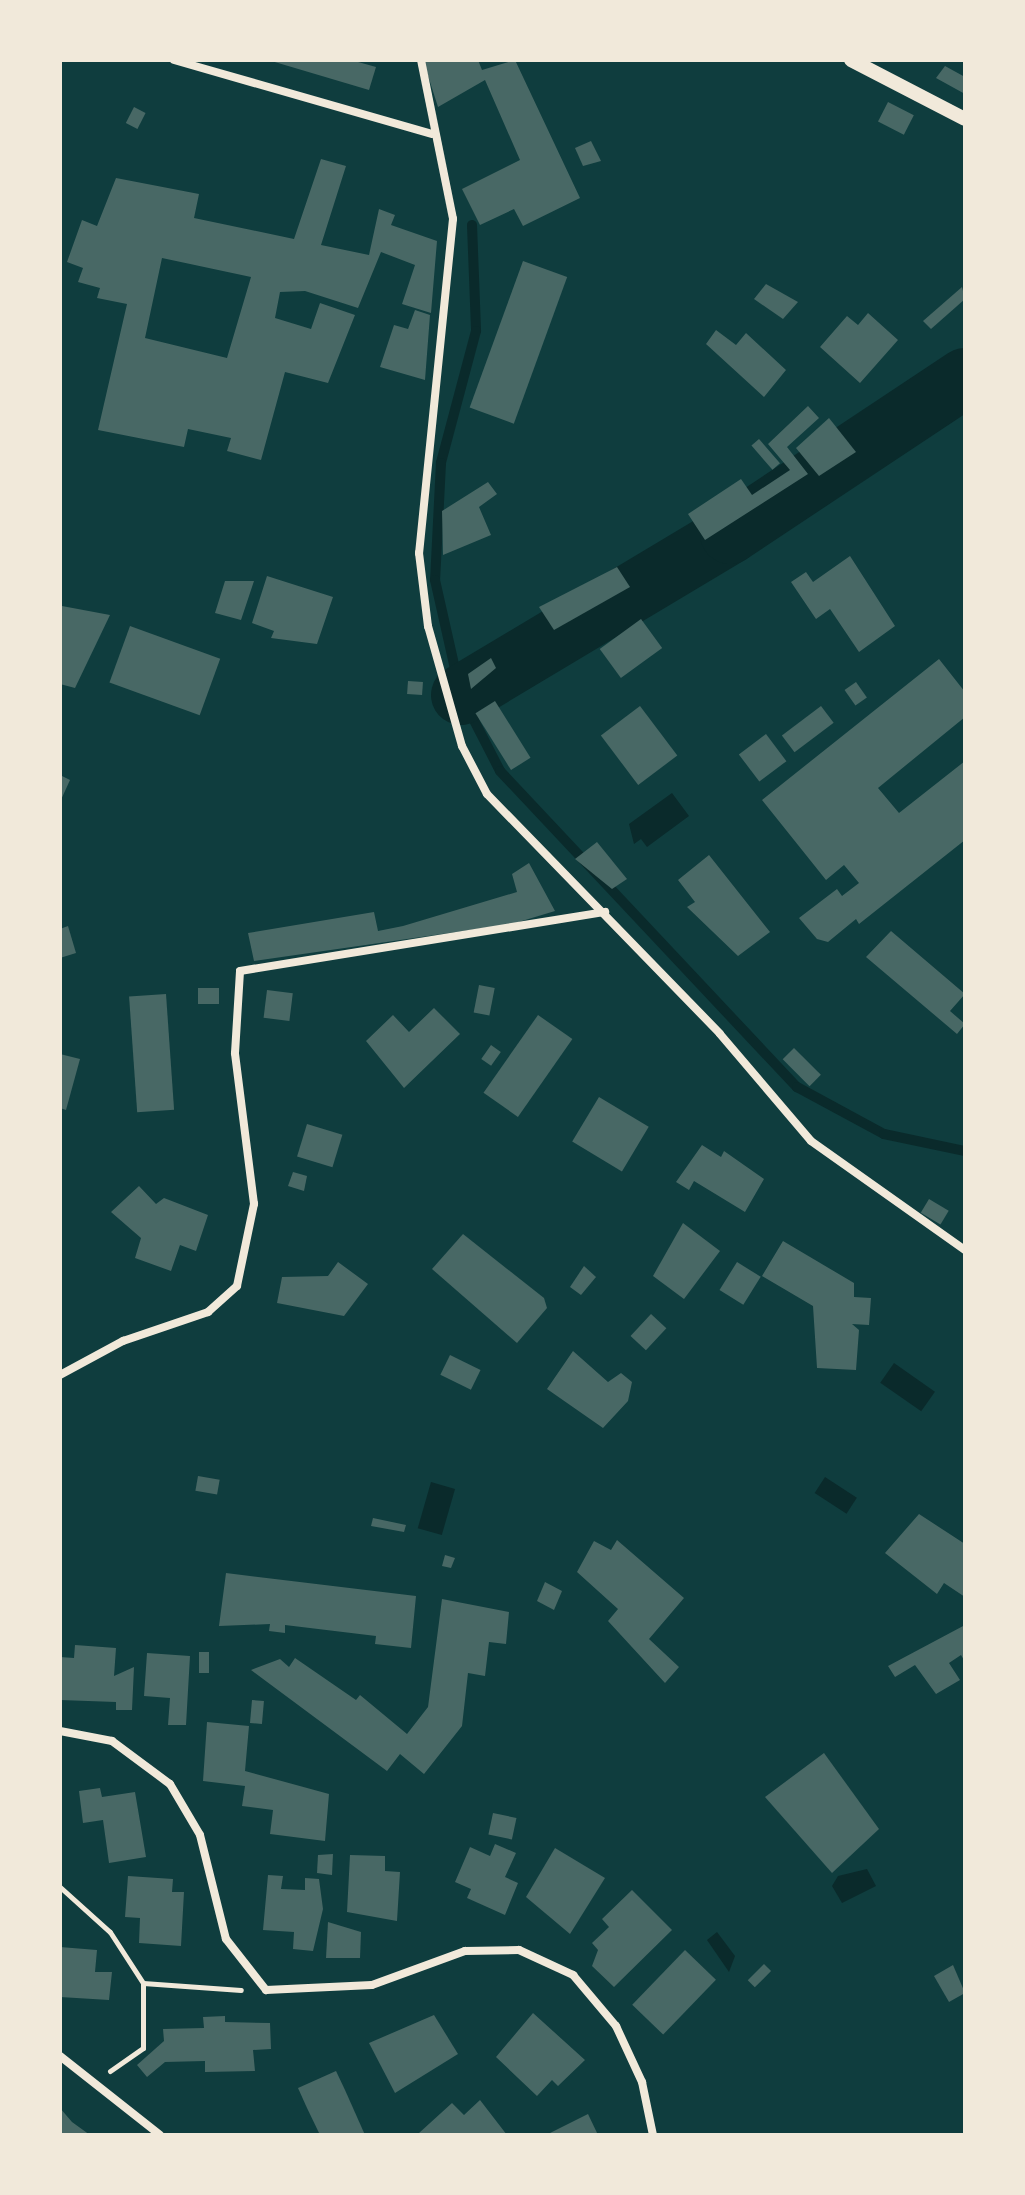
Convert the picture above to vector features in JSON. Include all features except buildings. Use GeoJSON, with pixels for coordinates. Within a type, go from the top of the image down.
{"type":"FeatureCollection","features":[{"type":"Feature","properties":{"kind":"street"},"geometry":{"type":"LineString","coordinates":[[174,60],[432,134]]}},
{"type":"Feature","properties":{"kind":"street"},"geometry":{"type":"LineString","coordinates":[[421,60],[432,134],[453,219],[419,553],[428,626],[462,746],[487,794],[605,912],[811,1141],[965,1250]]}},
{"type":"Feature","properties":{"kind":"street"},"geometry":{"type":"LineString","coordinates":[[851,60],[965,119]]}},
{"type":"Feature","properties":{"kind":"street"},"geometry":{"type":"LineString","coordinates":[[60,1375],[123,1341],[208,1312],[237,1286],[254,1204],[235,1053],[240,971],[605,912]]}},
{"type":"Feature","properties":{"kind":"street"},"geometry":{"type":"LineString","coordinates":[[60,1731],[112,1741],[170,1784],[200,1835],[226,1939],[266,1990],[372,1985],[465,1951],[519,1950],[573,1975],[616,2026],[642,2082],[653,2135]]}},
{"type":"Feature","properties":{"kind":"street"},"geometry":{"type":"LineString","coordinates":[[60,2056],[98,2080],[160,2135]]}},
{"type":"Feature","properties":{"kind":"path"},"geometry":{"type":"LineString","coordinates":[[60,1887],[110,1932],[143,1983],[143,2048],[98,2080]]}},
{"type":"Feature","properties":{"kind":"path"},"geometry":{"type":"LineString","coordinates":[[143,1983],[266,1990]]}},
{"type":"Feature","properties":{"kind":"water"},"geometry":{"type":"Polygon","coordinates":[[[672,793],[689,816],[647,847],[641,839],[634,844],[629,824],[672,793]]]}},
{"type":"Feature","properties":{"kind":"water"},"geometry":{"type":"Polygon","coordinates":[[[894,1363],[935,1392],[921,1411],[880,1383],[894,1363]]]}},
{"type":"Feature","properties":{"kind":"water"},"geometry":{"type":"Polygon","coordinates":[[[825,1477],[857,1498],[847,1514],[815,1493],[825,1477]]]}},
{"type":"Feature","properties":{"kind":"water"},"geometry":{"type":"Polygon","coordinates":[[[431,1482],[455,1489],[442,1535],[418,1528],[431,1482]]]}},
{"type":"Feature","properties":{"kind":"water"},"geometry":{"type":"Polygon","coordinates":[[[867,1869],[876,1886],[842,1903],[832,1886],[838,1876],[867,1869]]]}},
{"type":"Feature","properties":{"kind":"water"},"geometry":{"type":"Polygon","coordinates":[[[717,1932],[735,1956],[729,1972],[707,1940],[717,1932]]]}},
{"type":"Feature","properties":{"kind":"waterway"},"geometry":{"type":"LineString","coordinates":[[472,225],[476,331],[441,463],[435,580],[461,695],[500,771],[797,1087],[884,1134],[965,1151]]}},
{"type":"Feature","properties":{"kind":"waterway"},"geometry":{"type":"LineString","coordinates":[[461,695],[730,534],[965,378]]}}]}
